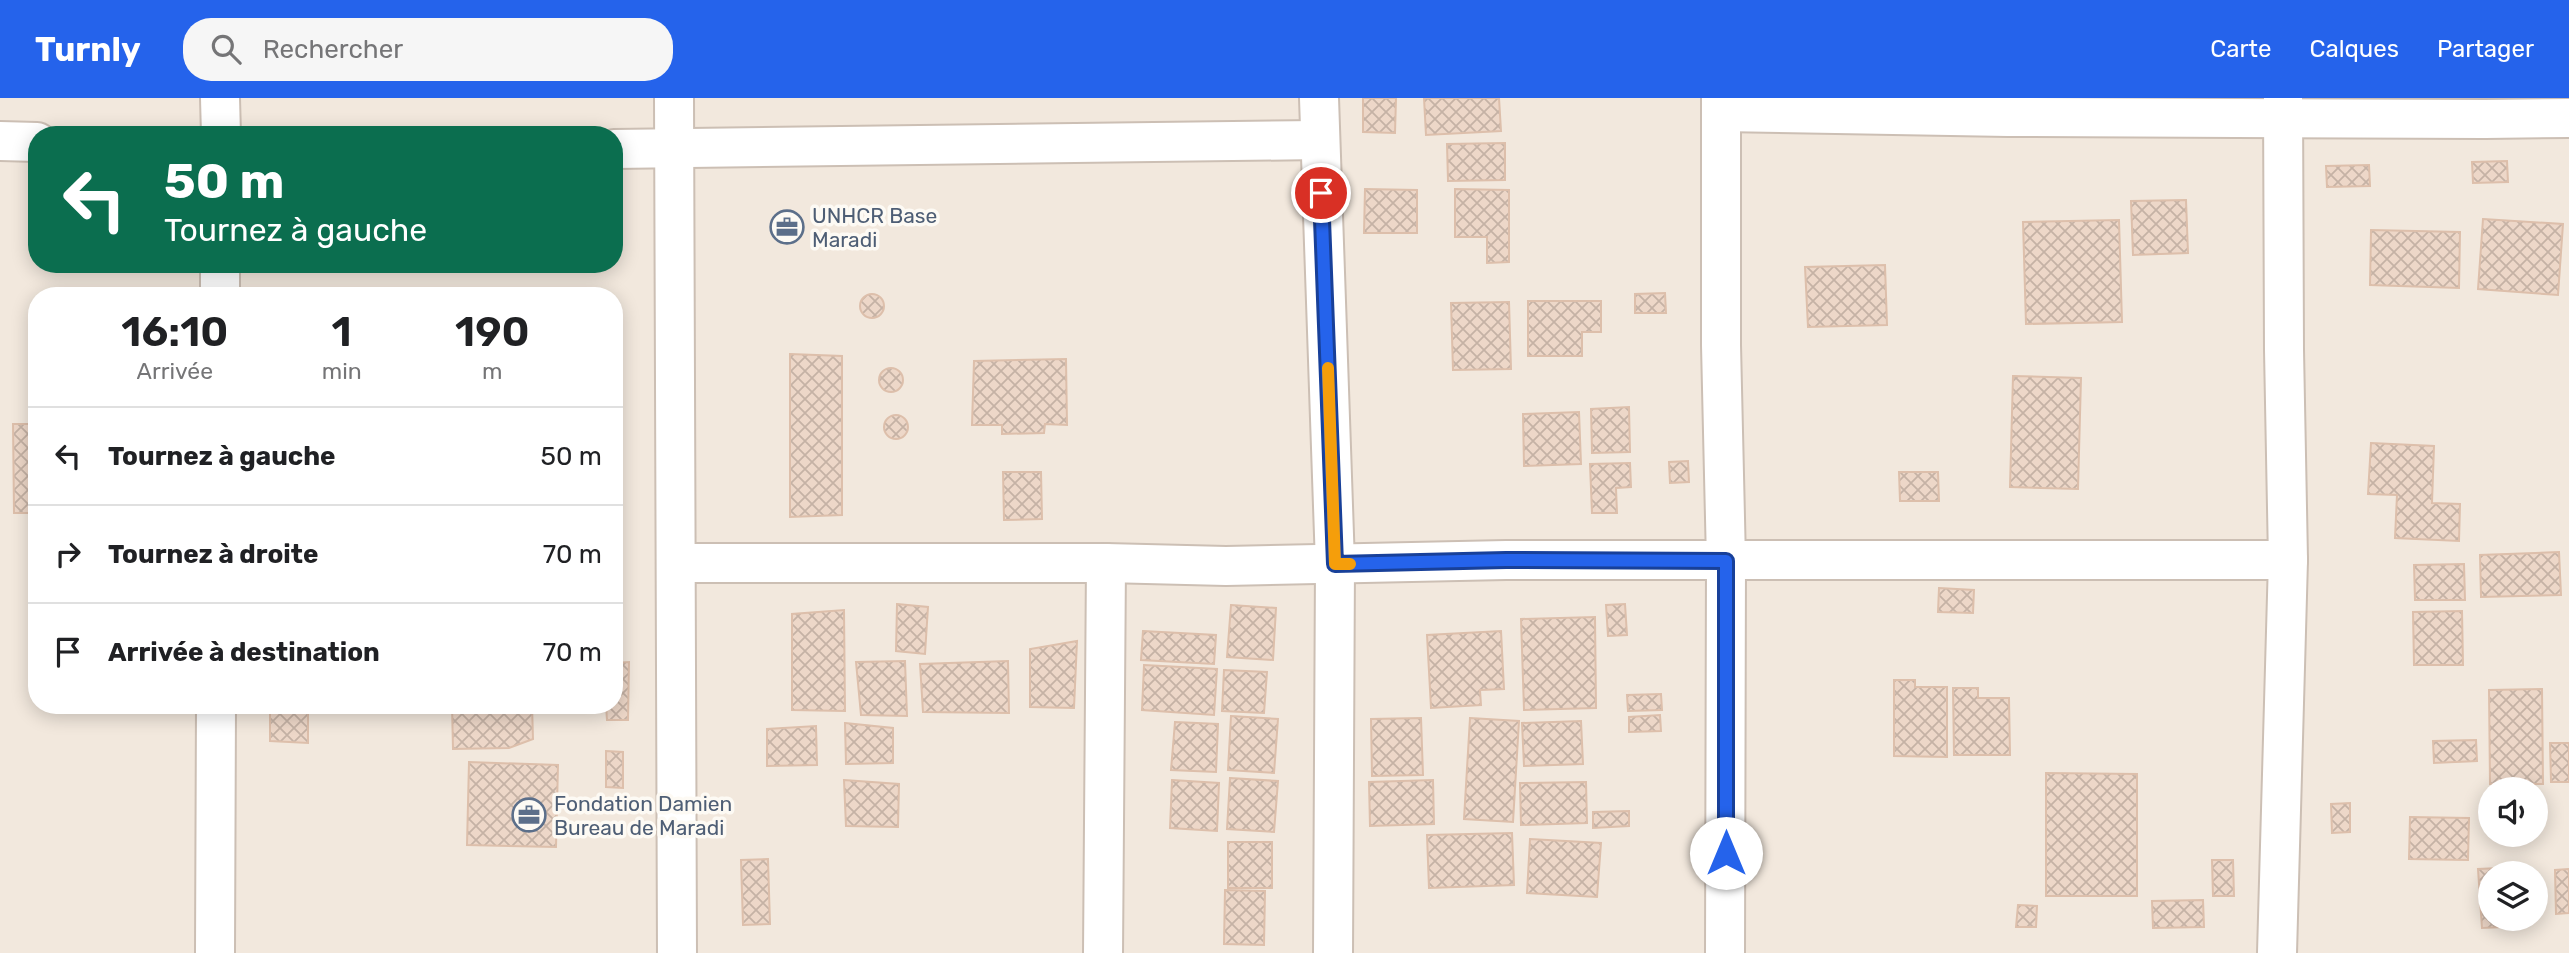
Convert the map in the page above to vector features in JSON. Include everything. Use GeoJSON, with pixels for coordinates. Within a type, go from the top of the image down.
{"type":"FeatureCollection","features":[{"type":"Feature","properties":{"kind":"street"},"geometry":{"type":"LineString","coordinates":[[220,98],[221,126]]}},
{"type":"Feature","properties":{"kind":"street"},"geometry":{"type":"LineString","coordinates":[[674,98],[677,953]]}},
{"type":"Feature","properties":{"kind":"street"},"geometry":{"type":"LineString","coordinates":[[1319,98],[1335,564],[1333,953]]}},
{"type":"Feature","properties":{"kind":"street"},"geometry":{"type":"LineString","coordinates":[[1725,953],[1726,561],[1721,345],[1721,105],[2008,117],[2283,107],[2484,119],[2569,118]]}},
{"type":"Feature","properties":{"kind":"street"},"geometry":{"type":"LineString","coordinates":[[2277,953],[2288,560],[2283,107]]}},
{"type":"Feature","properties":{"kind":"street"},"geometry":{"type":"LineString","coordinates":[[623,149],[1319,140]]}},
{"type":"Feature","properties":{"kind":"street"},"geometry":{"type":"LineString","coordinates":[[0,141],[28,142]]}},
{"type":"Feature","properties":{"kind":"street"},"geometry":{"type":"LineString","coordinates":[[676,563],[1105,563],[1226,566],[1506,560],[2288,560]]}},
{"type":"Feature","properties":{"kind":"street"},"geometry":{"type":"LineString","coordinates":[[1103,953],[1105,563]]}},
{"type":"Feature","properties":{"kind":"street"},"geometry":{"type":"LineString","coordinates":[[215,953],[216,714]]}},
{"type":"Feature","properties":{"kind":"shaded area"},"geometry":{"type":"Polygon","coordinates":[[[0,98],[2569,98],[2569,953],[0,953],[0,98]]]}},
{"type":"Feature","properties":{"kind":"building"},"geometry":{"type":"Polygon","coordinates":[[[1363,98],[1396,98],[1395,133],[1363,132],[1363,98]]]}},
{"type":"Feature","properties":{"kind":"building"},"geometry":{"type":"Polygon","coordinates":[[[1424,98],[1499,98],[1501,131],[1426,135],[1424,98]]]}},
{"type":"Feature","properties":{"kind":"building"},"geometry":{"type":"Polygon","coordinates":[[[1505,143],[1505,180],[1448,181],[1447,144],[1505,143]]]}},
{"type":"Feature","properties":{"kind":"building"},"geometry":{"type":"Polygon","coordinates":[[[2507,161],[2508,182],[2473,183],[2472,162],[2507,161]]]}},
{"type":"Feature","properties":{"kind":"building"},"geometry":{"type":"Polygon","coordinates":[[[2369,165],[2370,186],[2327,187],[2326,166],[2369,165]]]}},
{"type":"Feature","properties":{"kind":"building"},"geometry":{"type":"Polygon","coordinates":[[[1365,189],[1417,190],[1417,233],[1364,233],[1365,189]]]}},
{"type":"Feature","properties":{"kind":"building"},"geometry":{"type":"Polygon","coordinates":[[[1455,189],[1509,190],[1509,262],[1487,263],[1487,237],[1455,237],[1455,189]]]}},
{"type":"Feature","properties":{"kind":"building"},"geometry":{"type":"Polygon","coordinates":[[[2186,200],[2188,253],[2133,255],[2131,201],[2186,200]]]}},
{"type":"Feature","properties":{"kind":"building"},"geometry":{"type":"Polygon","coordinates":[[[2483,219],[2563,224],[2558,295],[2478,289],[2483,219]]]}},
{"type":"Feature","properties":{"kind":"building"},"geometry":{"type":"Polygon","coordinates":[[[2119,220],[2122,322],[2026,324],[2023,222],[2119,220]]]}},
{"type":"Feature","properties":{"kind":"building"},"geometry":{"type":"Polygon","coordinates":[[[2371,230],[2460,232],[2459,288],[2370,285],[2371,230]]]}},
{"type":"Feature","properties":{"kind":"building"},"geometry":{"type":"Polygon","coordinates":[[[1885,265],[1887,325],[1808,327],[1805,267],[1885,265]]]}},
{"type":"Feature","properties":{"kind":"building"},"geometry":{"type":"Polygon","coordinates":[[[1665,293],[1666,313],[1635,313],[1635,294],[1665,293]]]}},
{"type":"Feature","properties":{"kind":"building"},"geometry":{"type":"Polygon","coordinates":[[[872,294],[880,298],[884,306],[880,314],[872,318],[864,314],[860,306],[864,298],[872,294]]]}},
{"type":"Feature","properties":{"kind":"building"},"geometry":{"type":"Polygon","coordinates":[[[1528,301],[1601,301],[1601,332],[1582,332],[1582,356],[1528,356],[1528,301]]]}},
{"type":"Feature","properties":{"kind":"building"},"geometry":{"type":"Polygon","coordinates":[[[1509,302],[1511,369],[1453,370],[1451,303],[1509,302]]]}},
{"type":"Feature","properties":{"kind":"building"},"geometry":{"type":"Polygon","coordinates":[[[790,354],[842,356],[842,515],[790,517],[790,354]]]}},
{"type":"Feature","properties":{"kind":"building"},"geometry":{"type":"Polygon","coordinates":[[[1066,359],[1067,425],[1045,424],[1044,433],[1002,434],[1002,425],[972,425],[974,361],[1066,359]]]}},
{"type":"Feature","properties":{"kind":"building"},"geometry":{"type":"Polygon","coordinates":[[[891,368],[902,375],[903,380],[896,391],[891,392],[880,385],[879,380],[886,369],[891,368]]]}},
{"type":"Feature","properties":{"kind":"building"},"geometry":{"type":"Polygon","coordinates":[[[2013,376],[2081,378],[2078,489],[2010,487],[2013,376]]]}},
{"type":"Feature","properties":{"kind":"building"},"geometry":{"type":"Polygon","coordinates":[[[1629,407],[1630,452],[1592,453],[1591,409],[1629,407]]]}},
{"type":"Feature","properties":{"kind":"building"},"geometry":{"type":"Polygon","coordinates":[[[1579,412],[1581,464],[1524,466],[1523,414],[1579,412]]]}},
{"type":"Feature","properties":{"kind":"building"},"geometry":{"type":"Polygon","coordinates":[[[896,415],[907,422],[908,427],[901,438],[896,439],[885,432],[884,427],[891,416],[896,415]]]}},
{"type":"Feature","properties":{"kind":"building"},"geometry":{"type":"Polygon","coordinates":[[[13,424],[28,424],[28,513],[14,513],[13,424]]]}},
{"type":"Feature","properties":{"kind":"building"},"geometry":{"type":"Polygon","coordinates":[[[2371,443],[2434,446],[2432,503],[2460,504],[2459,541],[2395,538],[2397,495],[2368,494],[2371,443]]]}},
{"type":"Feature","properties":{"kind":"building"},"geometry":{"type":"Polygon","coordinates":[[[1688,461],[1689,482],[1670,483],[1669,462],[1688,461]]]}},
{"type":"Feature","properties":{"kind":"building"},"geometry":{"type":"Polygon","coordinates":[[[1630,463],[1631,487],[1616,488],[1617,513],[1592,513],[1590,464],[1630,463]]]}},
{"type":"Feature","properties":{"kind":"building"},"geometry":{"type":"Polygon","coordinates":[[[1003,472],[1041,472],[1042,519],[1004,520],[1003,472]]]}},
{"type":"Feature","properties":{"kind":"building"},"geometry":{"type":"Polygon","coordinates":[[[1899,472],[1938,472],[1939,501],[1900,501],[1899,472]]]}},
{"type":"Feature","properties":{"kind":"building"},"geometry":{"type":"Polygon","coordinates":[[[2559,552],[2561,595],[2481,597],[2480,555],[2559,552]]]}},
{"type":"Feature","properties":{"kind":"building"},"geometry":{"type":"Polygon","coordinates":[[[2464,564],[2465,600],[2415,600],[2414,565],[2464,564]]]}},
{"type":"Feature","properties":{"kind":"building"},"geometry":{"type":"Polygon","coordinates":[[[1939,588],[1974,590],[1973,613],[1938,612],[1939,588]]]}},
{"type":"Feature","properties":{"kind":"building"},"geometry":{"type":"Polygon","coordinates":[[[897,604],[928,607],[925,654],[896,651],[897,604]]]}},
{"type":"Feature","properties":{"kind":"building"},"geometry":{"type":"Polygon","coordinates":[[[1625,604],[1627,635],[1608,636],[1606,605],[1625,604]]]}},
{"type":"Feature","properties":{"kind":"building"},"geometry":{"type":"Polygon","coordinates":[[[1231,605],[1276,608],[1273,660],[1227,657],[1231,605]]]}},
{"type":"Feature","properties":{"kind":"building"},"geometry":{"type":"Polygon","coordinates":[[[844,610],[845,711],[792,710],[792,614],[844,610]]]}},
{"type":"Feature","properties":{"kind":"building"},"geometry":{"type":"Polygon","coordinates":[[[2462,611],[2463,665],[2414,665],[2413,612],[2462,611]]]}},
{"type":"Feature","properties":{"kind":"building"},"geometry":{"type":"Polygon","coordinates":[[[1595,617],[1596,708],[1524,710],[1521,619],[1595,617]]]}},
{"type":"Feature","properties":{"kind":"building"},"geometry":{"type":"Polygon","coordinates":[[[1143,631],[1216,635],[1214,664],[1141,660],[1143,631]]]}},
{"type":"Feature","properties":{"kind":"building"},"geometry":{"type":"Polygon","coordinates":[[[1501,631],[1504,689],[1480,690],[1481,705],[1431,708],[1427,635],[1501,631]]]}},
{"type":"Feature","properties":{"kind":"building"},"geometry":{"type":"Polygon","coordinates":[[[1077,641],[1074,708],[1030,707],[1030,649],[1077,641]]]}},
{"type":"Feature","properties":{"kind":"building"},"geometry":{"type":"Polygon","coordinates":[[[905,661],[907,716],[861,715],[856,662],[905,661]]]}},
{"type":"Feature","properties":{"kind":"building"},"geometry":{"type":"Polygon","coordinates":[[[1008,661],[1009,713],[923,712],[920,664],[1008,661]]]}},
{"type":"Feature","properties":{"kind":"building"},"geometry":{"type":"Polygon","coordinates":[[[623,662],[629,662],[628,720],[607,720],[607,714],[623,714],[623,662]]]}},
{"type":"Feature","properties":{"kind":"building"},"geometry":{"type":"Polygon","coordinates":[[[1144,665],[1217,669],[1214,715],[1142,710],[1144,665]]]}},
{"type":"Feature","properties":{"kind":"building"},"geometry":{"type":"Polygon","coordinates":[[[1224,670],[1267,672],[1264,713],[1222,711],[1224,670]]]}},
{"type":"Feature","properties":{"kind":"building"},"geometry":{"type":"Polygon","coordinates":[[[1894,680],[1915,680],[1915,687],[1947,687],[1947,757],[1894,756],[1894,680]]]}},
{"type":"Feature","properties":{"kind":"building"},"geometry":{"type":"Polygon","coordinates":[[[1953,688],[1978,688],[1978,698],[2009,698],[2010,755],[1954,755],[1953,688]]]}},
{"type":"Feature","properties":{"kind":"building"},"geometry":{"type":"Polygon","coordinates":[[[2542,689],[2543,777],[2490,777],[2489,690],[2542,689]]]}},
{"type":"Feature","properties":{"kind":"building"},"geometry":{"type":"Polygon","coordinates":[[[1661,694],[1662,710],[1628,711],[1627,695],[1661,694]]]}},
{"type":"Feature","properties":{"kind":"building"},"geometry":{"type":"Polygon","coordinates":[[[270,714],[308,714],[308,743],[270,741],[270,714]]]}},
{"type":"Feature","properties":{"kind":"building"},"geometry":{"type":"Polygon","coordinates":[[[452,714],[532,714],[533,739],[509,748],[453,749],[452,714]]]}},
{"type":"Feature","properties":{"kind":"building"},"geometry":{"type":"Polygon","coordinates":[[[1660,715],[1661,731],[1629,732],[1629,717],[1660,715]]]}},
{"type":"Feature","properties":{"kind":"building"},"geometry":{"type":"Polygon","coordinates":[[[1231,716],[1278,719],[1274,773],[1228,770],[1231,716]]]}},
{"type":"Feature","properties":{"kind":"building"},"geometry":{"type":"Polygon","coordinates":[[[1421,718],[1423,775],[1372,776],[1371,719],[1421,718]]]}},
{"type":"Feature","properties":{"kind":"building"},"geometry":{"type":"Polygon","coordinates":[[[1470,718],[1519,721],[1513,822],[1464,819],[1470,718]]]}},
{"type":"Feature","properties":{"kind":"building"},"geometry":{"type":"Polygon","coordinates":[[[1581,721],[1583,764],[1524,766],[1522,723],[1581,721]]]}},
{"type":"Feature","properties":{"kind":"building"},"geometry":{"type":"Polygon","coordinates":[[[1175,722],[1218,724],[1216,772],[1171,770],[1175,722]]]}},
{"type":"Feature","properties":{"kind":"building"},"geometry":{"type":"Polygon","coordinates":[[[845,723],[893,728],[893,763],[846,764],[845,723]]]}},
{"type":"Feature","properties":{"kind":"building"},"geometry":{"type":"Polygon","coordinates":[[[816,726],[817,765],[767,766],[767,729],[816,726]]]}},
{"type":"Feature","properties":{"kind":"building"},"geometry":{"type":"Polygon","coordinates":[[[2476,740],[2477,761],[2434,763],[2433,741],[2476,740]]]}},
{"type":"Feature","properties":{"kind":"building"},"geometry":{"type":"Polygon","coordinates":[[[2550,743],[2569,743],[2569,782],[2551,782],[2550,743]]]}},
{"type":"Feature","properties":{"kind":"building"},"geometry":{"type":"Polygon","coordinates":[[[606,751],[623,752],[623,788],[606,787],[606,751]]]}},
{"type":"Feature","properties":{"kind":"building"},"geometry":{"type":"Polygon","coordinates":[[[469,762],[558,765],[556,847],[467,845],[469,762]]]}},
{"type":"Feature","properties":{"kind":"building"},"geometry":{"type":"Polygon","coordinates":[[[2046,773],[2137,774],[2137,896],[2046,896],[2046,773]]]}},
{"type":"Feature","properties":{"kind":"building"},"geometry":{"type":"Polygon","coordinates":[[[1230,778],[1278,781],[1274,832],[1227,829],[1230,778]]]}},
{"type":"Feature","properties":{"kind":"building"},"geometry":{"type":"Polygon","coordinates":[[[844,780],[899,784],[898,827],[846,826],[844,780]]]}},
{"type":"Feature","properties":{"kind":"building"},"geometry":{"type":"Polygon","coordinates":[[[1172,780],[1219,783],[1217,831],[1170,828],[1172,780]]]}},
{"type":"Feature","properties":{"kind":"building"},"geometry":{"type":"Polygon","coordinates":[[[1433,780],[1434,824],[1370,826],[1369,782],[1433,780]]]}},
{"type":"Feature","properties":{"kind":"building"},"geometry":{"type":"Polygon","coordinates":[[[1586,782],[1587,823],[1521,825],[1520,783],[1586,782]]]}},
{"type":"Feature","properties":{"kind":"building"},"geometry":{"type":"Polygon","coordinates":[[[2350,803],[2350,832],[2332,833],[2331,804],[2350,803]]]}},
{"type":"Feature","properties":{"kind":"building"},"geometry":{"type":"Polygon","coordinates":[[[1629,811],[1629,826],[1593,828],[1593,812],[1629,811]]]}},
{"type":"Feature","properties":{"kind":"building"},"geometry":{"type":"Polygon","coordinates":[[[2410,817],[2469,818],[2468,860],[2409,859],[2410,817]]]}},
{"type":"Feature","properties":{"kind":"building"},"geometry":{"type":"Polygon","coordinates":[[[1512,833],[1514,885],[1429,888],[1427,835],[1512,833]]]}},
{"type":"Feature","properties":{"kind":"building"},"geometry":{"type":"Polygon","coordinates":[[[1530,839],[1601,843],[1597,897],[1527,893],[1530,839]]]}},
{"type":"Feature","properties":{"kind":"building"},"geometry":{"type":"Polygon","coordinates":[[[1228,842],[1272,842],[1272,888],[1228,888],[1228,842]]]}},
{"type":"Feature","properties":{"kind":"building"},"geometry":{"type":"Polygon","coordinates":[[[768,859],[770,924],[743,925],[741,860],[768,859]]]}},
{"type":"Feature","properties":{"kind":"building"},"geometry":{"type":"Polygon","coordinates":[[[2212,860],[2233,860],[2234,896],[2213,896],[2212,860]]]}},
{"type":"Feature","properties":{"kind":"building"},"geometry":{"type":"Polygon","coordinates":[[[2569,869],[2569,913],[2556,914],[2555,870],[2569,869]]]}},
{"type":"Feature","properties":{"kind":"building"},"geometry":{"type":"Polygon","coordinates":[[[1225,890],[1265,891],[1264,945],[1224,944],[1225,890]]]}},
{"type":"Feature","properties":{"kind":"building"},"geometry":{"type":"Polygon","coordinates":[[[2203,900],[2204,927],[2153,928],[2152,901],[2203,900]]]}},
{"type":"Feature","properties":{"kind":"building"},"geometry":{"type":"Polygon","coordinates":[[[2018,905],[2037,906],[2036,927],[2016,927],[2018,905]]]}},
{"type":"Feature","properties":{"kind":"slow traffic"},"geometry":{"type":"LineString","coordinates":[[1328,368],[1335,564],[1350,564]]}},
{"type":"Feature","properties":{"kind":"place","name":"UNHCR Base Maradi"},"geometry":{"type":"Point","coordinates":[787,227]}},
{"type":"Feature","properties":{"kind":"place","name":"Fondation Damien Bureau de Maradi"},"geometry":{"type":"Point","coordinates":[529,815]}},
{"type":"Feature","properties":{"kind":"route"},"geometry":{"type":"LineString","coordinates":[[1321,193],[1335,564],[1506,560],[1726,561],[1726,853]]}}]}
